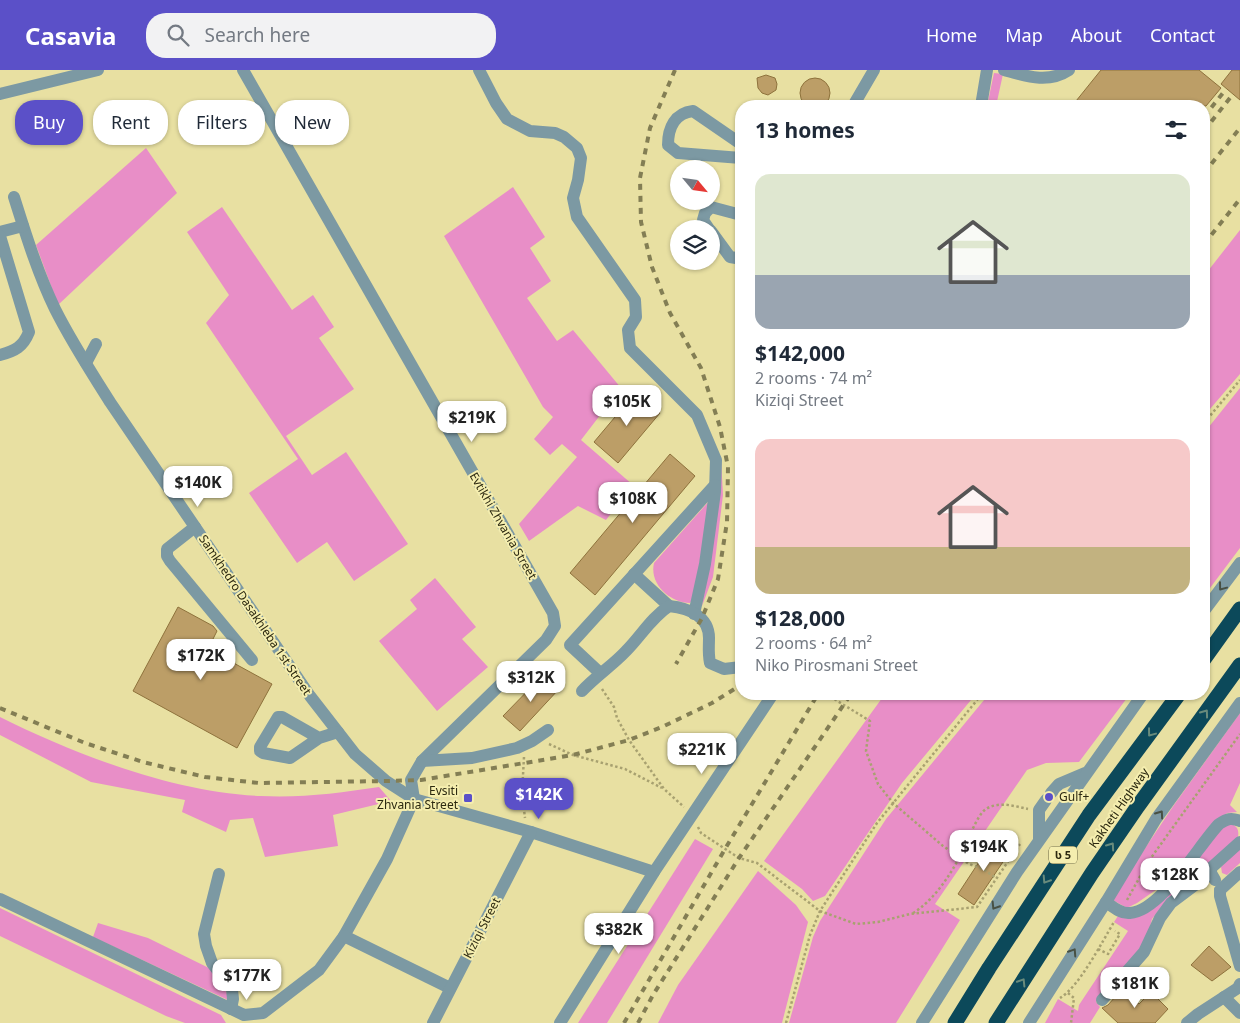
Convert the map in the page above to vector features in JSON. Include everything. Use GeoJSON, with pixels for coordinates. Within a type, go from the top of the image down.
{"type":"FeatureCollection","features":[{"type":"Feature","properties":{"kind":"highway"},"geometry":{"type":"LineString","coordinates":[[1210,650],[1240,609]]}},
{"type":"Feature","properties":{"kind":"highway"},"geometry":{"type":"LineString","coordinates":[[1210,643],[1220,636]]}},
{"type":"Feature","properties":{"kind":"highway","name":"Kakheti Highway"},"geometry":{"type":"LineString","coordinates":[[996,1023],[1092,873],[1240,665]]}},
{"type":"Feature","properties":{"kind":"highway","name":"Kakheti Highway"},"geometry":{"type":"LineString","coordinates":[[955,1023],[1089,815],[1175,700]]}},
{"type":"Feature","properties":{"kind":"highway"},"geometry":{"type":"LineString","coordinates":[[944,1023],[989,968]]}},
{"type":"Feature","properties":{"kind":"street"},"geometry":{"type":"LineString","coordinates":[[0,94],[98,70]]}},
{"type":"Feature","properties":{"kind":"street","name":"Evtikhi Zhvania Street"},"geometry":{"type":"LineString","coordinates":[[243,70],[553,613],[555,626],[546,640],[422,761],[411,780],[414,799]]}},
{"type":"Feature","properties":{"kind":"street"},"geometry":{"type":"LineString","coordinates":[[479,70],[496,103],[507,119],[530,131],[555,133],[564,137],[577,148],[581,158],[573,198],[577,217],[635,300],[636,317],[628,330],[630,348],[697,415],[716,460],[716,485],[705,564],[694,614]]}},
{"type":"Feature","properties":{"kind":"street"},"geometry":{"type":"LineString","coordinates":[[856,100],[874,70]]}},
{"type":"Feature","properties":{"kind":"street"},"geometry":{"type":"LineString","coordinates":[[981,100],[987,70]]}},
{"type":"Feature","properties":{"kind":"street"},"geometry":{"type":"LineString","coordinates":[[1004,70],[1044,79],[1069,70]]}},
{"type":"Feature","properties":{"kind":"street"},"geometry":{"type":"LineString","coordinates":[[735,140],[692,111],[683,112],[674,122],[668,135],[668,145],[678,153],[735,158]]}},
{"type":"Feature","properties":{"kind":"street","name":"Samkhedro Dasakhleba 1st Street"},"geometry":{"type":"LineString","coordinates":[[14,198],[54,308],[110,402],[310,696],[355,754],[380,776],[414,799]]}},
{"type":"Feature","properties":{"kind":"street"},"geometry":{"type":"LineString","coordinates":[[703,220],[711,208],[735,214]]}},
{"type":"Feature","properties":{"kind":"street"},"geometry":{"type":"LineString","coordinates":[[0,232],[23,226]]}},
{"type":"Feature","properties":{"kind":"street"},"geometry":{"type":"LineString","coordinates":[[0,236],[29,332],[25,342],[16,351],[0,356]]}},
{"type":"Feature","properties":{"kind":"street"},"geometry":{"type":"LineString","coordinates":[[720,244],[730,257],[735,258]]}},
{"type":"Feature","properties":{"kind":"street"},"geometry":{"type":"LineString","coordinates":[[86,364],[96,344]]}},
{"type":"Feature","properties":{"kind":"street"},"geometry":{"type":"LineString","coordinates":[[598,675],[570,645],[716,485]]}},
{"type":"Feature","properties":{"kind":"street"},"geometry":{"type":"LineString","coordinates":[[195,527],[168,549],[167,556],[252,660]]}},
{"type":"Feature","properties":{"kind":"street"},"geometry":{"type":"LineString","coordinates":[[1210,604],[1240,563]]}},
{"type":"Feature","properties":{"kind":"street"},"geometry":{"type":"LineString","coordinates":[[634,574],[669,606],[681,607],[702,618],[706,624],[709,638],[707,650],[710,663],[724,669],[735,667]]}},
{"type":"Feature","properties":{"kind":"street"},"geometry":{"type":"LineString","coordinates":[[582,691],[625,652],[658,614],[669,606]]}},
{"type":"Feature","properties":{"kind":"street"},"geometry":{"type":"LineString","coordinates":[[560,1023],[654,872],[769,700]]}},
{"type":"Feature","properties":{"kind":"street"},"geometry":{"type":"LineString","coordinates":[[922,1023],[1039,839],[1138,700]]}},
{"type":"Feature","properties":{"kind":"street"},"geometry":{"type":"LineString","coordinates":[[1029,1023],[1156,819],[1240,703]]}},
{"type":"Feature","properties":{"kind":"street"},"geometry":{"type":"LineString","coordinates":[[422,761],[472,758],[516,748],[548,730]]}},
{"type":"Feature","properties":{"kind":"street"},"geometry":{"type":"LineString","coordinates":[[319,738],[338,732]]}},
{"type":"Feature","properties":{"kind":"street"},"geometry":{"type":"LineString","coordinates":[[1039,839],[1046,801],[1059,784],[1085,773]]}},
{"type":"Feature","properties":{"kind":"street"},"geometry":{"type":"LineString","coordinates":[[0,899],[231,1009],[246,1019],[263,1013],[319,970],[344,936],[387,859],[414,799],[528,831],[654,872]]}},
{"type":"Feature","properties":{"kind":"street"},"geometry":{"type":"LineString","coordinates":[[1106,902],[1120,911],[1130,913],[1141,911],[1157,900],[1219,824],[1232,818],[1240,821]]}},
{"type":"Feature","properties":{"kind":"street","name":"Kiziqi Street"},"geometry":{"type":"LineString","coordinates":[[432,1023],[528,831]]}},
{"type":"Feature","properties":{"kind":"street"},"geometry":{"type":"LineString","coordinates":[[1225,885],[1214,879],[1211,868],[1240,842]]}},
{"type":"Feature","properties":{"kind":"street"},"geometry":{"type":"LineString","coordinates":[[1240,872],[1220,890],[1220,896],[1240,966]]}},
{"type":"Feature","properties":{"kind":"street"},"geometry":{"type":"LineString","coordinates":[[1102,1000],[1144,952],[1160,918],[1171,903],[1211,873]]}},
{"type":"Feature","properties":{"kind":"street"},"geometry":{"type":"LineString","coordinates":[[219,874],[204,934],[212,963],[232,990],[231,1009]]}},
{"type":"Feature","properties":{"kind":"street"},"geometry":{"type":"LineString","coordinates":[[344,936],[450,988]]}},
{"type":"Feature","properties":{"kind":"street"},"geometry":{"type":"LineString","coordinates":[[1187,1023],[1238,988],[1240,984]]}},
{"type":"Feature","properties":{"kind":"street"},"geometry":{"type":"LineString","coordinates":[[1224,997],[1240,1013]]}},
{"type":"Feature","properties":{"kind":"path"},"geometry":{"type":"LineString","coordinates":[[1210,416],[1240,380]]}},
{"type":"Feature","properties":{"kind":"path"},"geometry":{"type":"LineString","coordinates":[[598,675],[629,740],[664,789],[692,815],[701,833],[740,858],[757,863],[820,912],[856,924],[878,922],[910,914],[977,907],[1013,853]]}},
{"type":"Feature","properties":{"kind":"path"},"geometry":{"type":"LineString","coordinates":[[836,700],[870,721],[866,751],[878,784],[893,803],[943,846],[969,864],[983,869],[996,878]]}},
{"type":"Feature","properties":{"kind":"path"},"geometry":{"type":"LineString","coordinates":[[786,1023],[810,935],[820,912],[877,823],[977,700]]}},
{"type":"Feature","properties":{"kind":"path"},"geometry":{"type":"LineString","coordinates":[[1058,999],[1068,993],[1098,949],[1148,862],[1240,734]]}},
{"type":"Feature","properties":{"kind":"path"},"geometry":{"type":"LineString","coordinates":[[536,738],[573,755],[625,769],[664,789]]}},
{"type":"Feature","properties":{"kind":"path"},"geometry":{"type":"LineString","coordinates":[[523,745],[522,793],[528,831]]}},
{"type":"Feature","properties":{"kind":"path"},"geometry":{"type":"LineString","coordinates":[[910,914],[931,899],[960,858],[985,809],[999,804],[1046,801]]}},
{"type":"Feature","properties":{"kind":"path"},"geometry":{"type":"LineString","coordinates":[[983,869],[991,857]]}},
{"type":"Feature","properties":{"kind":"path"},"geometry":{"type":"LineString","coordinates":[[1098,949],[1108,954],[1120,934],[1115,931]]}},
{"type":"Feature","properties":{"kind":"path"},"geometry":{"type":"LineString","coordinates":[[1068,993],[1074,998],[1071,1023]]}},
{"type":"Feature","properties":{"kind":"shaded area"},"geometry":{"type":"Polygon","coordinates":[[[994,73],[1003,74],[997,100],[988,100],[994,73]]]}},
{"type":"Feature","properties":{"kind":"shaded area"},"geometry":{"type":"Polygon","coordinates":[[[146,148],[177,193],[58,305],[36,245],[146,148]]]}},
{"type":"Feature","properties":{"kind":"shaded area"},"geometry":{"type":"Polygon","coordinates":[[[513,187],[545,237],[530,248],[551,281],[527,298],[557,341],[573,330],[621,388],[581,440],[633,485],[606,520],[578,506],[529,541],[519,524],[577,457],[562,444],[550,455],[534,439],[553,417],[543,407],[444,236],[513,187]]]}},
{"type":"Feature","properties":{"kind":"shaded area"},"geometry":{"type":"Polygon","coordinates":[[[222,207],[292,310],[313,295],[334,327],[319,338],[354,389],[286,436],[312,475],[346,452],[408,544],[354,581],[327,542],[297,563],[249,493],[298,459],[206,323],[229,295],[187,232],[222,207]]]}},
{"type":"Feature","properties":{"kind":"shaded area"},"geometry":{"type":"Polygon","coordinates":[[[1240,230],[1240,374],[1210,409],[1210,268],[1240,230]]]}},
{"type":"Feature","properties":{"kind":"shaded area"},"geometry":{"type":"Polygon","coordinates":[[[1240,388],[1240,548],[1210,588],[1210,426],[1240,388]]]}},
{"type":"Feature","properties":{"kind":"shaded area"},"geometry":{"type":"Polygon","coordinates":[[[721,458],[723,495],[713,577],[702,606],[721,458]]]}},
{"type":"Feature","properties":{"kind":"shaded area"},"geometry":{"type":"Polygon","coordinates":[[[710,500],[694,597],[690,603],[675,600],[658,585],[653,571],[654,563],[710,500]]]}},
{"type":"Feature","properties":{"kind":"shaded area"},"geometry":{"type":"Polygon","coordinates":[[[435,578],[476,627],[462,639],[488,667],[437,711],[379,641],[417,609],[410,600],[435,578]]]}},
{"type":"Feature","properties":{"kind":"shaded area"},"geometry":{"type":"Polygon","coordinates":[[[881,700],[971,700],[902,783],[825,896],[813,901],[802,889],[764,861],[881,700]]]}},
{"type":"Feature","properties":{"kind":"shaded area"},"geometry":{"type":"Polygon","coordinates":[[[984,700],[1126,700],[1079,762],[1046,763],[1027,770],[935,904],[960,920],[896,1023],[789,1023],[813,937],[820,921],[886,819],[984,700]]]}},
{"type":"Feature","properties":{"kind":"shaded area"},"geometry":{"type":"Polygon","coordinates":[[[1240,713],[1240,783],[1230,805],[1237,812],[1227,813],[1163,885],[1137,903],[1127,908],[1111,899],[1174,805],[1240,713]]]}},
{"type":"Feature","properties":{"kind":"shaded area"},"geometry":{"type":"Polygon","coordinates":[[[0,717],[94,758],[127,770],[195,788],[261,796],[291,796],[379,787],[391,801],[333,815],[338,846],[265,857],[253,818],[230,820],[226,832],[182,812],[185,800],[91,782],[0,735],[0,717]]]}},
{"type":"Feature","properties":{"kind":"shaded area"},"geometry":{"type":"Polygon","coordinates":[[[1232,824],[1238,829],[1238,837],[1201,876],[1167,900],[1152,919],[1148,935],[1139,952],[1096,1002],[1100,1007],[1090,1023],[1045,1023],[1058,999],[1078,1011],[1079,1005],[1128,931],[1114,922],[1118,916],[1142,913],[1222,827],[1232,824]]]}},
{"type":"Feature","properties":{"kind":"shaded area"},"geometry":{"type":"Polygon","coordinates":[[[695,839],[713,849],[607,1023],[578,1023],[695,839]]]}},
{"type":"Feature","properties":{"kind":"shaded area"},"geometry":{"type":"Polygon","coordinates":[[[1240,848],[1240,863],[1227,875],[1222,873],[1221,867],[1240,848]]]}},
{"type":"Feature","properties":{"kind":"shaded area"},"geometry":{"type":"Polygon","coordinates":[[[758,871],[796,905],[808,922],[782,1023],[658,1023],[678,985],[758,871]]]}},
{"type":"Feature","properties":{"kind":"shaded area"},"geometry":{"type":"Polygon","coordinates":[[[0,908],[221,1015],[226,1023],[185,1023],[166,1016],[0,936],[0,908]]]}},
{"type":"Feature","properties":{"kind":"shaded area"},"geometry":{"type":"Polygon","coordinates":[[[98,923],[148,938],[213,970],[228,995],[228,1000],[93,937],[98,923]]]}},
{"type":"Feature","properties":{"kind":"building"},"geometry":{"type":"Polygon","coordinates":[[[1101,70],[1199,70],[1221,88],[1210,101],[1077,100],[1101,70]]]}},
{"type":"Feature","properties":{"kind":"building"},"geometry":{"type":"Polygon","coordinates":[[[1232,70],[1240,70],[1240,100],[1221,84],[1232,70]]]}},
{"type":"Feature","properties":{"kind":"building"},"geometry":{"type":"Polygon","coordinates":[[[766,75],[775,78],[777,84],[776,90],[768,95],[762,93],[758,88],[757,78],[766,75]]]}},
{"type":"Feature","properties":{"kind":"building"},"geometry":{"type":"Polygon","coordinates":[[[809,79],[821,79],[829,87],[828,100],[801,99],[801,87],[809,79]]]}},
{"type":"Feature","properties":{"kind":"building"},"geometry":{"type":"Polygon","coordinates":[[[636,392],[660,413],[618,463],[594,442],[636,392]]]}},
{"type":"Feature","properties":{"kind":"building"},"geometry":{"type":"Polygon","coordinates":[[[670,454],[695,476],[595,595],[570,573],[670,454]]]}},
{"type":"Feature","properties":{"kind":"building"},"geometry":{"type":"Polygon","coordinates":[[[178,607],[213,626],[217,631],[208,649],[272,684],[237,748],[133,691],[178,607]]]}},
{"type":"Feature","properties":{"kind":"building"},"geometry":{"type":"Polygon","coordinates":[[[544,674],[559,689],[520,731],[503,716],[544,674]]]}},
{"type":"Feature","properties":{"kind":"building"},"geometry":{"type":"Polygon","coordinates":[[[994,839],[1011,850],[974,905],[958,894],[994,839]]]}},
{"type":"Feature","properties":{"kind":"building"},"geometry":{"type":"Polygon","coordinates":[[[1209,946],[1231,967],[1212,981],[1191,965],[1209,946]]]}},
{"type":"Feature","properties":{"kind":"building"},"geometry":{"type":"Polygon","coordinates":[[[1123,988],[1139,1004],[1151,992],[1168,1009],[1155,1023],[1118,1023],[1102,1008],[1108,1005],[1123,988]]]}},
{"type":"Feature","properties":{"kind":"railway"},"geometry":{"type":"LineString","coordinates":[[675,70],[650,128],[640,178],[641,222],[652,267],[670,313],[701,368],[720,427],[728,467],[727,522],[718,579],[702,618],[676,664]]}},
{"type":"Feature","properties":{"kind":"railway"},"geometry":{"type":"LineString","coordinates":[[1210,109],[1226,89]]}},
{"type":"Feature","properties":{"kind":"railway"},"geometry":{"type":"LineString","coordinates":[[1210,123],[1233,94]]}},
{"type":"Feature","properties":{"kind":"railway"},"geometry":{"type":"LineString","coordinates":[[1210,166],[1240,128]]}},
{"type":"Feature","properties":{"kind":"railway"},"geometry":{"type":"LineString","coordinates":[[1210,236],[1240,199]]}},
{"type":"Feature","properties":{"kind":"railway"},"geometry":{"type":"LineString","coordinates":[[0,708],[85,743],[143,762],[205,777],[259,783],[421,780],[573,755],[629,740],[662,727],[712,703],[735,689]]}},
{"type":"Feature","properties":{"kind":"railway"},"geometry":{"type":"LineString","coordinates":[[624,1023],[814,700]]}},
{"type":"Feature","properties":{"kind":"railway"},"geometry":{"type":"LineString","coordinates":[[638,1023],[653,995],[739,858],[847,700]]}},
{"type":"Feature","properties":{"kind":"place","name":"Gulf+"},"geometry":{"type":"Point","coordinates":[1049,797]}},
{"type":"Feature","properties":{"kind":"place","name":"Evsiti Zhvania Street"},"geometry":{"type":"Point","coordinates":[468,798]}}]}
